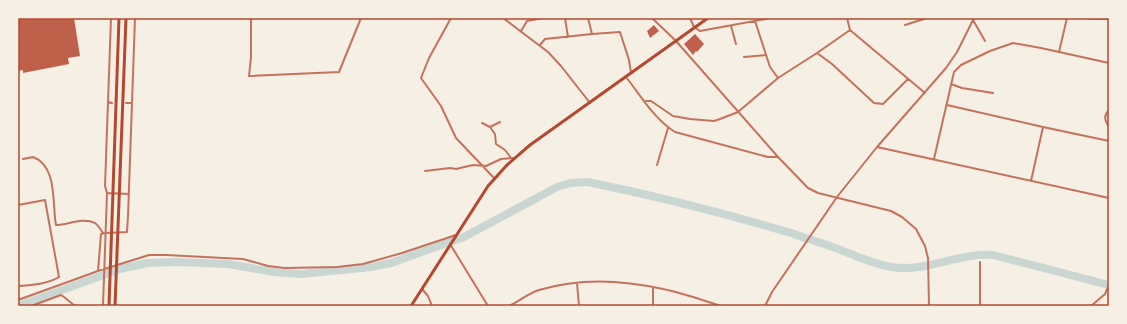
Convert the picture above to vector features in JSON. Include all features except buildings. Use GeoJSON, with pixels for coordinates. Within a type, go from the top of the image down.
{"type":"FeatureCollection","features":[{"type":"Feature","properties":{"kind":"main road"},"geometry":{"type":"LineString","coordinates":[[109,306],[119,18]]}},
{"type":"Feature","properties":{"kind":"main road"},"geometry":{"type":"LineString","coordinates":[[115,306],[126,18]]}},
{"type":"Feature","properties":{"kind":"main road"},"geometry":{"type":"LineString","coordinates":[[411,306],[481,195],[512,158],[706,19]]}},
{"type":"Feature","properties":{"kind":"street"},"geometry":{"type":"LineString","coordinates":[[104,306],[107,204],[107,193],[105,186],[111,18]]}},
{"type":"Feature","properties":{"kind":"street"},"geometry":{"type":"LineString","coordinates":[[103,233],[126,232],[129,194],[134,18]]}},
{"type":"Feature","properties":{"kind":"street"},"geometry":{"type":"LineString","coordinates":[[251,18],[251,57],[249,76],[339,72],[360,18]]}},
{"type":"Feature","properties":{"kind":"street"},"geometry":{"type":"LineString","coordinates":[[451,18],[429,58],[421,78],[441,106],[456,138],[494,178]]}},
{"type":"Feature","properties":{"kind":"street"},"geometry":{"type":"LineString","coordinates":[[503,18],[540,45],[561,66],[590,103]]}},
{"type":"Feature","properties":{"kind":"street"},"geometry":{"type":"LineString","coordinates":[[521,30],[527,21],[543,18]]}},
{"type":"Feature","properties":{"kind":"street"},"geometry":{"type":"LineString","coordinates":[[565,18],[568,37]]}},
{"type":"Feature","properties":{"kind":"street"},"geometry":{"type":"LineString","coordinates":[[588,18],[592,34]]}},
{"type":"Feature","properties":{"kind":"street"},"geometry":{"type":"LineString","coordinates":[[652,18],[676,41],[778,157],[808,188],[818,193],[891,211],[902,217],[916,229],[925,246],[928,258],[930,275],[929,306]]}},
{"type":"Feature","properties":{"kind":"street"},"geometry":{"type":"LineString","coordinates":[[690,18],[694,27],[700,31],[770,18]]}},
{"type":"Feature","properties":{"kind":"street"},"geometry":{"type":"LineString","coordinates":[[847,18],[850,30],[925,93]]}},
{"type":"Feature","properties":{"kind":"street"},"geometry":{"type":"LineString","coordinates":[[905,25],[927,18]]}},
{"type":"Feature","properties":{"kind":"street"},"geometry":{"type":"LineString","coordinates":[[1059,52],[1067,18]]}},
{"type":"Feature","properties":{"kind":"street"},"geometry":{"type":"LineString","coordinates":[[1078,18],[1109,19]]}},
{"type":"Feature","properties":{"kind":"street"},"geometry":{"type":"LineString","coordinates":[[974,19],[985,41]]}},
{"type":"Feature","properties":{"kind":"street"},"geometry":{"type":"LineString","coordinates":[[766,306],[772,292],[837,197],[878,147],[941,76],[974,19]]}},
{"type":"Feature","properties":{"kind":"street"},"geometry":{"type":"LineString","coordinates":[[755,21],[770,67],[778,78]]}},
{"type":"Feature","properties":{"kind":"street"},"geometry":{"type":"LineString","coordinates":[[730,26],[736,44]]}},
{"type":"Feature","properties":{"kind":"street"},"geometry":{"type":"LineString","coordinates":[[646,101],[651,101],[673,116],[714,121],[738,112],[778,78],[850,30]]}},
{"type":"Feature","properties":{"kind":"street"},"geometry":{"type":"LineString","coordinates":[[540,45],[544,39],[620,32],[629,60],[631,73]]}},
{"type":"Feature","properties":{"kind":"street"},"geometry":{"type":"LineString","coordinates":[[934,159],[954,72],[961,65],[990,51],[1013,43],[1109,63]]}},
{"type":"Feature","properties":{"kind":"street"},"geometry":{"type":"LineString","coordinates":[[817,53],[832,64],[874,103],[883,104],[908,79]]}},
{"type":"Feature","properties":{"kind":"street"},"geometry":{"type":"LineString","coordinates":[[744,57],[766,55]]}},
{"type":"Feature","properties":{"kind":"street"},"geometry":{"type":"LineString","coordinates":[[626,76],[658,117],[675,132],[768,158],[778,157]]}},
{"type":"Feature","properties":{"kind":"street"},"geometry":{"type":"LineString","coordinates":[[951,84],[962,88],[993,93]]}},
{"type":"Feature","properties":{"kind":"street"},"geometry":{"type":"LineString","coordinates":[[108,102],[112,103]]}},
{"type":"Feature","properties":{"kind":"street"},"geometry":{"type":"LineString","coordinates":[[126,103],[132,103]]}},
{"type":"Feature","properties":{"kind":"street"},"geometry":{"type":"LineString","coordinates":[[947,105],[1043,127],[1109,140]]}},
{"type":"Feature","properties":{"kind":"street"},"geometry":{"type":"LineString","coordinates":[[1109,110],[1106,113],[1105,121],[1109,127]]}},
{"type":"Feature","properties":{"kind":"street"},"geometry":{"type":"LineString","coordinates":[[490,127],[500,122]]}},
{"type":"Feature","properties":{"kind":"street"},"geometry":{"type":"LineString","coordinates":[[482,123],[490,127],[495,134],[496,144],[505,150],[512,158]]}},
{"type":"Feature","properties":{"kind":"street"},"geometry":{"type":"LineString","coordinates":[[657,165],[668,127]]}},
{"type":"Feature","properties":{"kind":"street"},"geometry":{"type":"LineString","coordinates":[[1031,181],[1043,127]]}},
{"type":"Feature","properties":{"kind":"street"},"geometry":{"type":"LineString","coordinates":[[878,147],[1109,198]]}},
{"type":"Feature","properties":{"kind":"street"},"geometry":{"type":"LineString","coordinates":[[24,159],[33,157],[43,162],[53,187],[56,225],[78,221],[93,222],[103,233]]}},
{"type":"Feature","properties":{"kind":"street"},"geometry":{"type":"LineString","coordinates":[[424,171],[450,168],[456,169],[473,165],[491,165],[502,159],[512,158]]}},
{"type":"Feature","properties":{"kind":"street"},"geometry":{"type":"LineString","coordinates":[[107,193],[129,194]]}},
{"type":"Feature","properties":{"kind":"street"},"geometry":{"type":"LineString","coordinates":[[18,205],[45,200],[60,277],[46,283],[18,286]]}},
{"type":"Feature","properties":{"kind":"street"},"geometry":{"type":"LineString","coordinates":[[98,271],[100,236],[103,233]]}},
{"type":"Feature","properties":{"kind":"street"},"geometry":{"type":"LineString","coordinates":[[18,300],[98,271],[143,257],[160,255],[243,259],[268,266],[285,268],[353,266],[402,253],[456,236]]}},
{"type":"Feature","properties":{"kind":"street"},"geometry":{"type":"LineString","coordinates":[[449,246],[488,306]]}},
{"type":"Feature","properties":{"kind":"street"},"geometry":{"type":"LineString","coordinates":[[980,262],[980,306]]}},
{"type":"Feature","properties":{"kind":"street"},"geometry":{"type":"LineString","coordinates":[[577,283],[579,306]]}},
{"type":"Feature","properties":{"kind":"street"},"geometry":{"type":"LineString","coordinates":[[509,306],[538,290],[577,283],[630,283],[664,289],[722,306]]}},
{"type":"Feature","properties":{"kind":"street"},"geometry":{"type":"LineString","coordinates":[[1091,306],[1105,294],[1109,285]]}},
{"type":"Feature","properties":{"kind":"street"},"geometry":{"type":"LineString","coordinates":[[653,287],[654,306]]}},
{"type":"Feature","properties":{"kind":"street"},"geometry":{"type":"LineString","coordinates":[[422,289],[428,296],[432,306]]}},
{"type":"Feature","properties":{"kind":"street"},"geometry":{"type":"LineString","coordinates":[[31,306],[61,295],[75,306]]}},
{"type":"Feature","properties":{"kind":"waterway"},"geometry":{"type":"LineString","coordinates":[[18,306],[120,269],[147,263],[176,262],[228,264],[274,272],[301,274],[371,267],[391,263],[464,237],[557,187],[570,183],[588,182],[690,205],[791,233],[885,266],[904,268],[917,267],[968,256],[993,255],[1109,285]]}}]}
